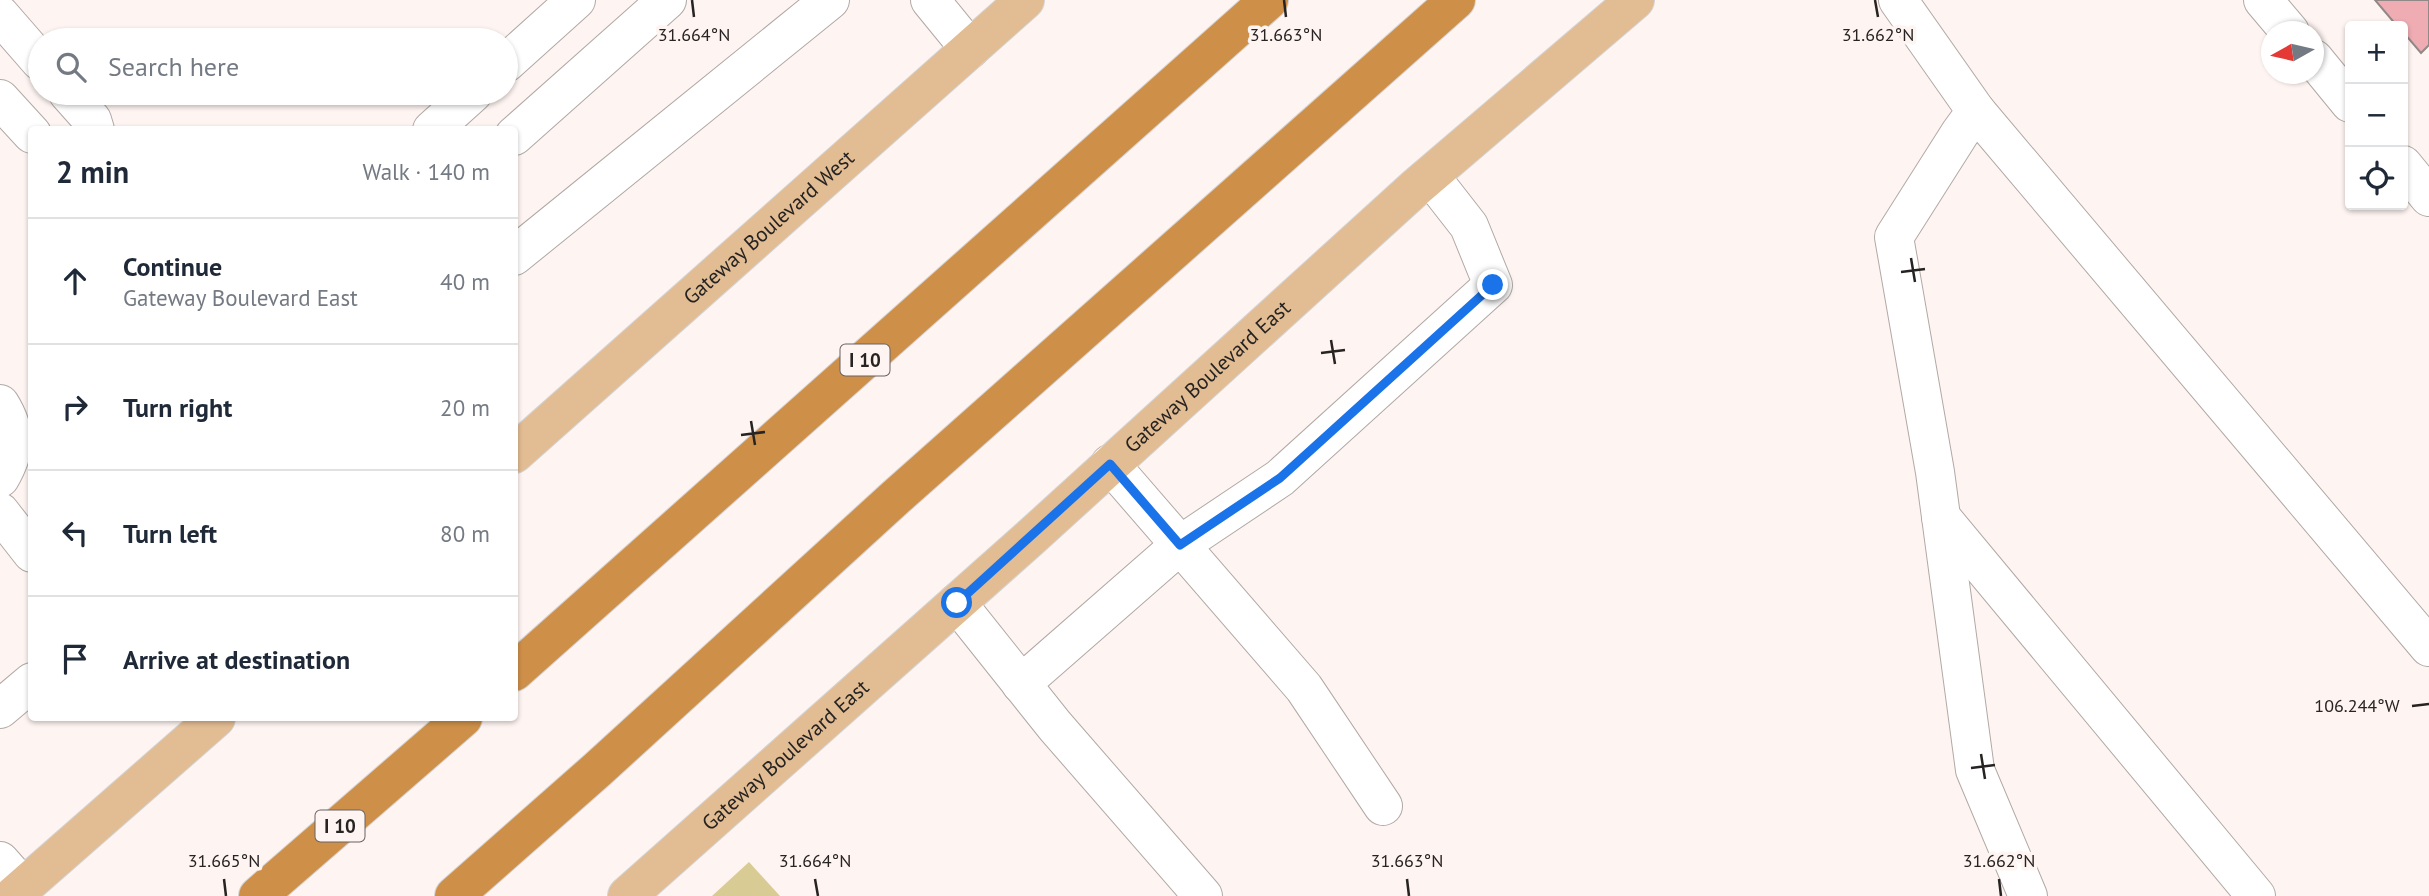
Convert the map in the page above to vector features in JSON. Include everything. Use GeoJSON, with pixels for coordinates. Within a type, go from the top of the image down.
{"type":"FeatureCollection","features":[{"type":"Feature","properties":{"kind":"highway","name":"I 10"},"geometry":{"type":"LineString","coordinates":[[518,668],[1269,0]]}},
{"type":"Feature","properties":{"kind":"highway"},"geometry":{"type":"LineString","coordinates":[[454,896],[598,769],[895,497],[1456,0]]}},
{"type":"Feature","properties":{"kind":"highway","name":"I 10"},"geometry":{"type":"LineString","coordinates":[[258,896],[460,721]]}},
{"type":"Feature","properties":{"kind":"main road","name":"Gateway Boulevard West"},"geometry":{"type":"LineString","coordinates":[[518,450],[1025,0]]}},
{"type":"Feature","properties":{"kind":"main road","name":"Gateway Boulevard East"},"geometry":{"type":"LineString","coordinates":[[627,896],[957,603],[1430,176],[1635,0]]}},
{"type":"Feature","properties":{"kind":"main road"},"geometry":{"type":"LineString","coordinates":[[12,881],[212,721]]}},
{"type":"Feature","properties":{"kind":"lane"},"geometry":{"type":"LineString","coordinates":[[518,52],[576,0]]}},
{"type":"Feature","properties":{"kind":"lane"},"geometry":{"type":"LineString","coordinates":[[518,132],[667,0]]}},
{"type":"Feature","properties":{"kind":"lane"},"geometry":{"type":"LineString","coordinates":[[518,253],[830,0]]}},
{"type":"Feature","properties":{"kind":"lane"},"geometry":{"type":"LineString","coordinates":[[930,0],[970,49]]}},
{"type":"Feature","properties":{"kind":"lane"},"geometry":{"type":"LineString","coordinates":[[1898,0],[1976,111],[2429,647]]}},
{"type":"Feature","properties":{"kind":"lane"},"geometry":{"type":"LineString","coordinates":[[2263,0],[2281,21]]}},
{"type":"Feature","properties":{"kind":"lane"},"geometry":{"type":"LineString","coordinates":[[0,15],[28,47]]}},
{"type":"Feature","properties":{"kind":"lane"},"geometry":{"type":"LineString","coordinates":[[2324,72],[2345,97]]}},
{"type":"Feature","properties":{"kind":"lane"},"geometry":{"type":"LineString","coordinates":[[0,99],[28,130]]}},
{"type":"Feature","properties":{"kind":"lane"},"geometry":{"type":"LineString","coordinates":[[79,105],[94,126]]}},
{"type":"Feature","properties":{"kind":"lane"},"geometry":{"type":"LineString","coordinates":[[436,126],[460,105]]}},
{"type":"Feature","properties":{"kind":"lane"},"geometry":{"type":"LineString","coordinates":[[1976,111],[1959,133],[1894,237],[1941,517],[1975,769],[2028,896]]}},
{"type":"Feature","properties":{"kind":"lane"},"geometry":{"type":"LineString","coordinates":[[2408,171],[2429,195]]}},
{"type":"Feature","properties":{"kind":"lane"},"geometry":{"type":"LineString","coordinates":[[1021,684],[1180,545],[1280,478],[1493,285],[1469,226],[1430,176]]}},
{"type":"Feature","properties":{"kind":"lane"},"geometry":{"type":"LineString","coordinates":[[0,404],[13,436],[10,458],[0,478]]}},
{"type":"Feature","properties":{"kind":"lane"},"geometry":{"type":"LineString","coordinates":[[1110,464],[1304,688],[1383,806]]}},
{"type":"Feature","properties":{"kind":"lane"},"geometry":{"type":"LineString","coordinates":[[0,512],[28,548]]}},
{"type":"Feature","properties":{"kind":"lane"},"geometry":{"type":"LineString","coordinates":[[1941,517],[2256,896]]}},
{"type":"Feature","properties":{"kind":"lane"},"geometry":{"type":"LineString","coordinates":[[957,603],[1055,726],[1202,896]]}},
{"type":"Feature","properties":{"kind":"lane"},"geometry":{"type":"LineString","coordinates":[[0,709],[28,685]]}},
{"type":"Feature","properties":{"kind":"shaded area"},"geometry":{"type":"Polygon","coordinates":[[[749,862],[780,896],[712,896],[749,862]]]}},
{"type":"Feature","properties":{"kind":"building"},"geometry":{"type":"Polygon","coordinates":[[[2375,0],[2429,0],[2429,45],[2421,53],[2408,38],[2408,21],[2393,21],[2375,0]]]}},
{"type":"Feature","properties":{"kind":"route"},"geometry":{"type":"LineString","coordinates":[[957,603],[1110,464],[1180,545],[1280,478],[1493,285]]}}]}
